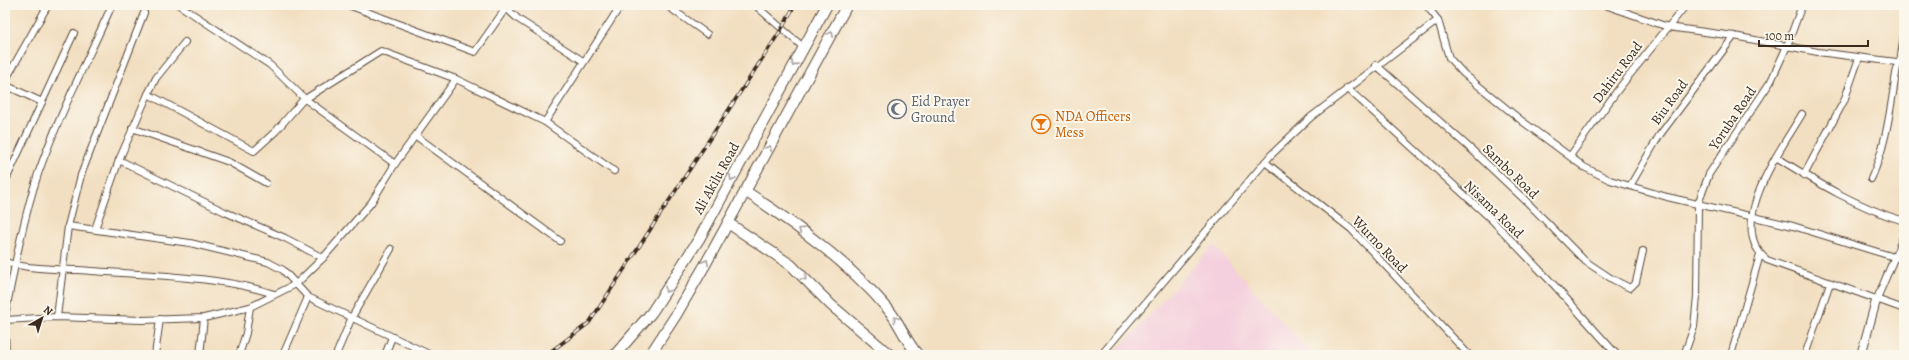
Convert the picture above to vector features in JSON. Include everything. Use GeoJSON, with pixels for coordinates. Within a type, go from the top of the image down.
{"type":"FeatureCollection","features":[{"type":"Feature","properties":{"kind":"main road","name":"Ali Akilu Road"},"geometry":{"type":"LineString","coordinates":[[615,355],[652,312],[699,239],[827,5]]}},
{"type":"Feature","properties":{"kind":"main road"},"geometry":{"type":"LineString","coordinates":[[650,355],[676,315],[728,223],[847,5]]}},
{"type":"Feature","properties":{"kind":"main road"},"geometry":{"type":"LineString","coordinates":[[745,192],[803,232],[852,271],[889,310],[900,325],[917,354]]}},
{"type":"Feature","properties":{"kind":"main road"},"geometry":{"type":"LineString","coordinates":[[728,223],[791,265],[831,304],[890,355]]}},
{"type":"Feature","properties":{"kind":"street"},"geometry":{"type":"LineString","coordinates":[[5,81],[48,5]]}},
{"type":"Feature","properties":{"kind":"street"},"geometry":{"type":"LineString","coordinates":[[5,316],[14,265],[38,175],[112,5]]}},
{"type":"Feature","properties":{"kind":"street"},"geometry":{"type":"LineString","coordinates":[[180,5],[270,64],[305,99],[395,164]]}},
{"type":"Feature","properties":{"kind":"street"},"geometry":{"type":"LineString","coordinates":[[348,5],[476,52],[506,6],[518,19],[583,62]]}},
{"type":"Feature","properties":{"kind":"street"},"geometry":{"type":"LineString","coordinates":[[545,122],[621,5]]}},
{"type":"Feature","properties":{"kind":"street"},"geometry":{"type":"LineString","coordinates":[[666,5],[708,34]]}},
{"type":"Feature","properties":{"kind":"street"},"geometry":{"type":"LineString","coordinates":[[754,5],[803,48]]}},
{"type":"Feature","properties":{"kind":"street"},"geometry":{"type":"LineString","coordinates":[[1426,5],[1438,20],[1449,58],[1464,74],[1522,121],[1584,167],[1610,180],[1667,197],[1793,226],[1904,260]]}},
{"type":"Feature","properties":{"kind":"street"},"geometry":{"type":"LineString","coordinates":[[1606,5],[1668,27],[1734,36],[1859,58],[1900,62]]}},
{"type":"Feature","properties":{"kind":"street","name":"Dahiru Road"},"geometry":{"type":"LineString","coordinates":[[1570,156],[1620,87],[1686,5]]}},
{"type":"Feature","properties":{"kind":"street","name":"Yoruba Road"},"geometry":{"type":"LineString","coordinates":[[1684,355],[1694,326],[1697,296],[1698,204],[1709,174],[1771,81],[1787,46],[1802,5]]}},
{"type":"Feature","properties":{"kind":"street"},"geometry":{"type":"LineString","coordinates":[[57,317],[64,270],[68,226],[81,176],[144,14]]}},
{"type":"Feature","properties":{"kind":"street"},"geometry":{"type":"LineString","coordinates":[[1101,355],[1265,162],[1311,117],[1376,65],[1438,20]]}},
{"type":"Feature","properties":{"kind":"street"},"geometry":{"type":"LineString","coordinates":[[5,182],[74,33]]}},
{"type":"Feature","properties":{"kind":"street","name":"Biu Road"},"geometry":{"type":"LineString","coordinates":[[1630,186],[1660,136],[1692,89],[1734,36]]}},
{"type":"Feature","properties":{"kind":"street"},"geometry":{"type":"LineString","coordinates":[[1871,179],[1879,161],[1887,127],[1904,36]]}},
{"type":"Feature","properties":{"kind":"street"},"geometry":{"type":"LineString","coordinates":[[95,229],[119,160],[148,94],[156,78],[185,42]]}},
{"type":"Feature","properties":{"kind":"street"},"geometry":{"type":"LineString","coordinates":[[148,94],[252,151],[256,150],[276,131],[302,101],[381,51],[456,79],[545,122],[614,171]]}},
{"type":"Feature","properties":{"kind":"street"},"geometry":{"type":"LineString","coordinates":[[1804,174],[1844,101],[1855,75],[1859,58]]}},
{"type":"Feature","properties":{"kind":"street","name":"Sambo Road"},"geometry":{"type":"LineString","coordinates":[[1376,65],[1472,150],[1526,201],[1585,261],[1612,279],[1630,288],[1636,282],[1643,251]]}},
{"type":"Feature","properties":{"kind":"street"},"geometry":{"type":"LineString","coordinates":[[5,320],[57,317],[160,319],[204,318],[250,307],[296,284],[323,258],[371,203],[395,164],[456,79]]}},
{"type":"Feature","properties":{"kind":"street"},"geometry":{"type":"LineString","coordinates":[[5,85],[42,102]]}},
{"type":"Feature","properties":{"kind":"street","name":"Nisama Road"},"geometry":{"type":"LineString","coordinates":[[1347,88],[1490,218],[1555,286],[1617,355]]}},
{"type":"Feature","properties":{"kind":"street"},"geometry":{"type":"LineString","coordinates":[[1802,114],[1776,158],[1756,198],[1751,217],[1751,235],[1760,255],[1767,260],[1876,301],[1904,309]]}},
{"type":"Feature","properties":{"kind":"street"},"geometry":{"type":"LineString","coordinates":[[132,128],[229,162],[266,183]]}},
{"type":"Feature","properties":{"kind":"street"},"geometry":{"type":"LineString","coordinates":[[416,136],[560,241]]}},
{"type":"Feature","properties":{"kind":"street"},"geometry":{"type":"LineString","coordinates":[[1776,158],[1863,207],[1904,221]]}},
{"type":"Feature","properties":{"kind":"street"},"geometry":{"type":"LineString","coordinates":[[119,160],[225,212],[285,238],[323,258]]}},
{"type":"Feature","properties":{"kind":"street","name":"Wurno Road"},"geometry":{"type":"LineString","coordinates":[[1265,162],[1351,229],[1468,355]]}},
{"type":"Feature","properties":{"kind":"street"},"geometry":{"type":"LineString","coordinates":[[68,226],[190,243],[268,262],[283,270],[308,297],[431,355]]}},
{"type":"Feature","properties":{"kind":"street"},"geometry":{"type":"LineString","coordinates":[[1861,355],[1876,301],[1904,235]]}},
{"type":"Feature","properties":{"kind":"street"},"geometry":{"type":"LineString","coordinates":[[336,355],[352,317],[392,249]]}},
{"type":"Feature","properties":{"kind":"street"},"geometry":{"type":"LineString","coordinates":[[1731,355],[1760,255]]}},
{"type":"Feature","properties":{"kind":"street"},"geometry":{"type":"LineString","coordinates":[[5,262],[14,265],[64,270],[191,278],[258,288],[274,294]]}},
{"type":"Feature","properties":{"kind":"street"},"geometry":{"type":"LineString","coordinates":[[1805,355],[1830,283]]}},
{"type":"Feature","properties":{"kind":"street"},"geometry":{"type":"LineString","coordinates":[[283,355],[308,297]]}},
{"type":"Feature","properties":{"kind":"street"},"geometry":{"type":"LineString","coordinates":[[240,355],[246,333],[250,307]]}},
{"type":"Feature","properties":{"kind":"street"},"geometry":{"type":"LineString","coordinates":[[200,355],[204,318]]}},
{"type":"Feature","properties":{"kind":"street"},"geometry":{"type":"LineString","coordinates":[[155,355],[160,319]]}},
{"type":"Feature","properties":{"kind":"street"},"geometry":{"type":"LineString","coordinates":[[5,332],[6,355]]}},
{"type":"Feature","properties":{"kind":"street"},"geometry":{"type":"LineString","coordinates":[[386,355],[392,337]]}},
{"type":"Feature","properties":{"kind":"shaded area"},"geometry":{"type":"Polygon","coordinates":[[[1213,245],[1313,355],[1113,355],[1213,245]]]}},
{"type":"Feature","properties":{"kind":"railway"},"geometry":{"type":"LineString","coordinates":[[546,355],[589,323],[781,30],[795,5]]}},
{"type":"Feature","properties":{"kind":"place","name":"Eid Prayer Ground"},"geometry":{"type":"Point","coordinates":[897,109]}},
{"type":"Feature","properties":{"kind":"place","name":"NDA Officers Mess"},"geometry":{"type":"Point","coordinates":[1041,124]}}]}
